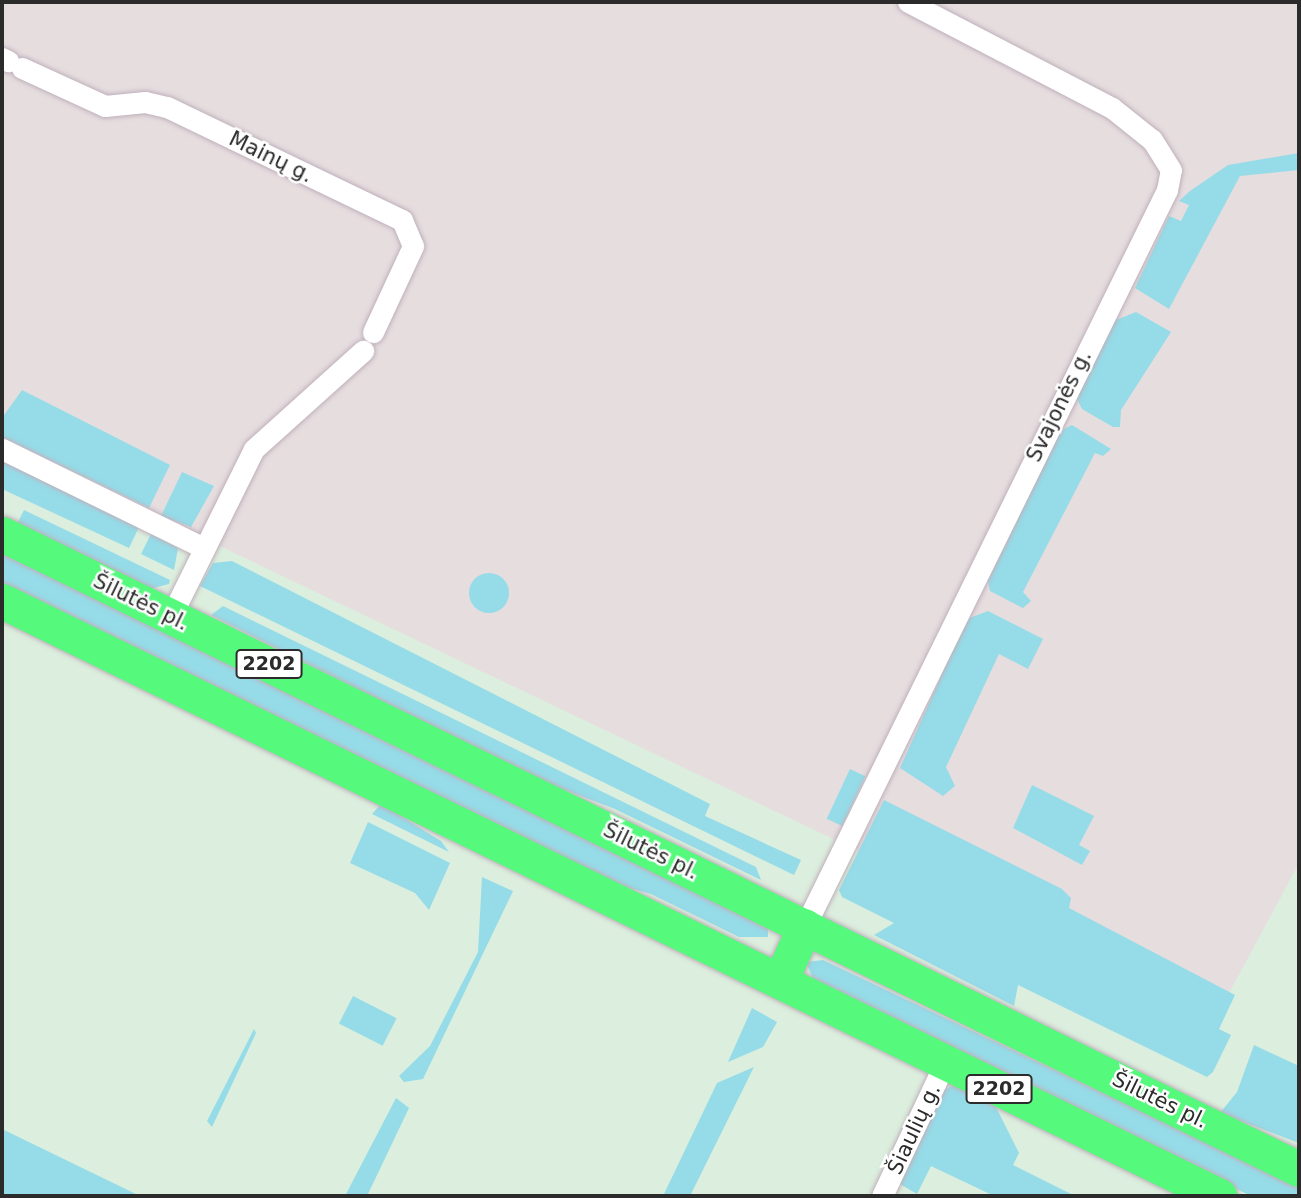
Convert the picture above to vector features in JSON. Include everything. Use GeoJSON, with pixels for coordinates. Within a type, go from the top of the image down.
{"type":"FeatureCollection","features":[{"type":"Feature","properties":{"kind":"main road","name":"Šilutės pl."},"geometry":{"type":"LineString","coordinates":[[2,534],[1299,1169]]}},
{"type":"Feature","properties":{"kind":"main road","name":"2202"},"geometry":{"type":"LineString","coordinates":[[2,601],[1219,1196]]}},
{"type":"Feature","properties":{"kind":"main road"},"geometry":{"type":"LineString","coordinates":[[780,981],[805,926]]}},
{"type":"Feature","properties":{"kind":"street","name":"Svajonės g."},"geometry":{"type":"LineString","coordinates":[[805,926],[1167,190],[1171,170],[1152,141],[1112,108],[908,2]]}},
{"type":"Feature","properties":{"kind":"street","name":"Mainų g."},"geometry":{"type":"LineString","coordinates":[[11,62],[105,106],[167,107],[402,220],[413,246],[373,332]]}},
{"type":"Feature","properties":{"kind":"street"},"geometry":{"type":"LineString","coordinates":[[171,616],[202,547],[254,449],[363,351]]}},
{"type":"Feature","properties":{"kind":"street"},"geometry":{"type":"LineString","coordinates":[[2,449],[202,547]]}},
{"type":"Feature","properties":{"kind":"street","name":"Šiaulių g."},"geometry":{"type":"LineString","coordinates":[[882,1196],[945,1063]]}},
{"type":"Feature","properties":{"kind":"shaded area"},"geometry":{"type":"Polygon","coordinates":[[[2,2],[1299,2],[1299,863],[1214,1021],[2,442],[2,2]]]}},
{"type":"Feature","properties":{"kind":"shaded area"},"geometry":{"type":"Polygon","coordinates":[[[1299,153],[1299,170],[1240,176],[1169,309],[1135,288],[1169,216],[1181,221],[1189,205],[1179,201],[1190,191],[1228,165],[1299,153]]]}},
{"type":"Feature","properties":{"kind":"shaded area"},"geometry":{"type":"Polygon","coordinates":[[[1136,312],[1171,332],[1121,410],[1120,427],[1113,427],[1082,409],[1076,397],[1111,322],[1136,312]]]}},
{"type":"Feature","properties":{"kind":"shaded area"},"geometry":{"type":"Polygon","coordinates":[[[22,390],[170,465],[149,508],[2,437],[2,418],[22,390]]]}},
{"type":"Feature","properties":{"kind":"shaded area"},"geometry":{"type":"Polygon","coordinates":[[[1072,425],[1111,449],[1103,456],[1095,453],[1023,592],[1031,601],[1023,608],[990,591],[988,581],[1060,431],[1072,425]]]}},
{"type":"Feature","properties":{"kind":"shaded area"},"geometry":{"type":"Polygon","coordinates":[[[2,459],[139,527],[129,548],[2,489],[2,459]]]}},
{"type":"Feature","properties":{"kind":"shaded area"},"geometry":{"type":"Polygon","coordinates":[[[182,472],[214,486],[191,527],[161,516],[182,472]]]}},
{"type":"Feature","properties":{"kind":"shaded area"},"geometry":{"type":"Polygon","coordinates":[[[24,510],[170,580],[169,584],[150,589],[17,524],[24,510]]]}},
{"type":"Feature","properties":{"kind":"shaded area"},"geometry":{"type":"Polygon","coordinates":[[[151,534],[178,548],[174,570],[141,554],[151,534]]]}},
{"type":"Feature","properties":{"kind":"shaded area"},"geometry":{"type":"Polygon","coordinates":[[[2,551],[768,927],[768,937],[739,937],[651,894],[611,883],[2,584],[2,551]]]}},
{"type":"Feature","properties":{"kind":"shaded area"},"geometry":{"type":"Polygon","coordinates":[[[232,561],[710,804],[705,816],[801,860],[794,875],[200,586],[213,563],[232,561]]]}},
{"type":"Feature","properties":{"kind":"shaded area"},"geometry":{"type":"Polygon","coordinates":[[[489,573],[503,579],[509,593],[503,607],[489,613],[475,607],[469,593],[475,579],[489,573]]]}},
{"type":"Feature","properties":{"kind":"shaded area"},"geometry":{"type":"Polygon","coordinates":[[[223,606],[756,867],[761,880],[615,809],[536,779],[211,615],[223,606]]]}},
{"type":"Feature","properties":{"kind":"shaded area"},"geometry":{"type":"Polygon","coordinates":[[[988,611],[1043,639],[1028,669],[999,654],[946,767],[955,786],[943,796],[900,768],[967,619],[988,611]]]}},
{"type":"Feature","properties":{"kind":"shaded area"},"geometry":{"type":"Polygon","coordinates":[[[850,769],[865,776],[842,826],[827,819],[850,769]]]}},
{"type":"Feature","properties":{"kind":"shaded area"},"geometry":{"type":"Polygon","coordinates":[[[1032,785],[1094,816],[1079,845],[1090,851],[1082,865],[1013,828],[1032,785]]]}},
{"type":"Feature","properties":{"kind":"shaded area"},"geometry":{"type":"Polygon","coordinates":[[[884,800],[1062,889],[1071,898],[1069,908],[1235,995],[1219,1029],[1231,1035],[1213,1072],[1207,1077],[1018,985],[1014,1006],[874,935],[894,923],[842,897],[839,890],[884,800]]]}},
{"type":"Feature","properties":{"kind":"shaded area"},"geometry":{"type":"Polygon","coordinates":[[[381,804],[441,841],[449,852],[372,814],[381,804]]]}},
{"type":"Feature","properties":{"kind":"shaded area"},"geometry":{"type":"Polygon","coordinates":[[[368,822],[450,863],[429,910],[415,893],[350,863],[368,822]]]}},
{"type":"Feature","properties":{"kind":"shaded area"},"geometry":{"type":"Polygon","coordinates":[[[482,877],[513,891],[423,1079],[404,1082],[399,1076],[430,1046],[478,952],[482,877]]]}},
{"type":"Feature","properties":{"kind":"shaded area"},"geometry":{"type":"Polygon","coordinates":[[[823,960],[1299,1186],[1299,1196],[1251,1196],[814,981],[806,962],[823,960]]]}},
{"type":"Feature","properties":{"kind":"shaded area"},"geometry":{"type":"Polygon","coordinates":[[[353,996],[397,1018],[383,1046],[339,1024],[353,996]]]}},
{"type":"Feature","properties":{"kind":"shaded area"},"geometry":{"type":"Polygon","coordinates":[[[752,1008],[777,1022],[763,1047],[728,1062],[752,1008]]]}},
{"type":"Feature","properties":{"kind":"shaded area"},"geometry":{"type":"Polygon","coordinates":[[[254,1029],[256,1033],[212,1127],[207,1121],[254,1029]]]}},
{"type":"Feature","properties":{"kind":"shaded area"},"geometry":{"type":"Polygon","coordinates":[[[1254,1045],[1299,1066],[1299,1143],[1220,1113],[1237,1092],[1254,1045]]]}},
{"type":"Feature","properties":{"kind":"shaded area"},"geometry":{"type":"Polygon","coordinates":[[[754,1067],[690,1196],[663,1196],[717,1083],[754,1067]]]}},
{"type":"Feature","properties":{"kind":"shaded area"},"geometry":{"type":"Polygon","coordinates":[[[954,1085],[994,1103],[1019,1153],[1013,1165],[1075,1196],[994,1196],[931,1166],[917,1194],[900,1184],[944,1090],[954,1085]]]}},
{"type":"Feature","properties":{"kind":"shaded area"},"geometry":{"type":"Polygon","coordinates":[[[396,1098],[409,1108],[367,1196],[345,1196],[396,1098]]]}},
{"type":"Feature","properties":{"kind":"shaded area"},"geometry":{"type":"Polygon","coordinates":[[[2,1129],[140,1196],[2,1196],[2,1129]]]}}]}
